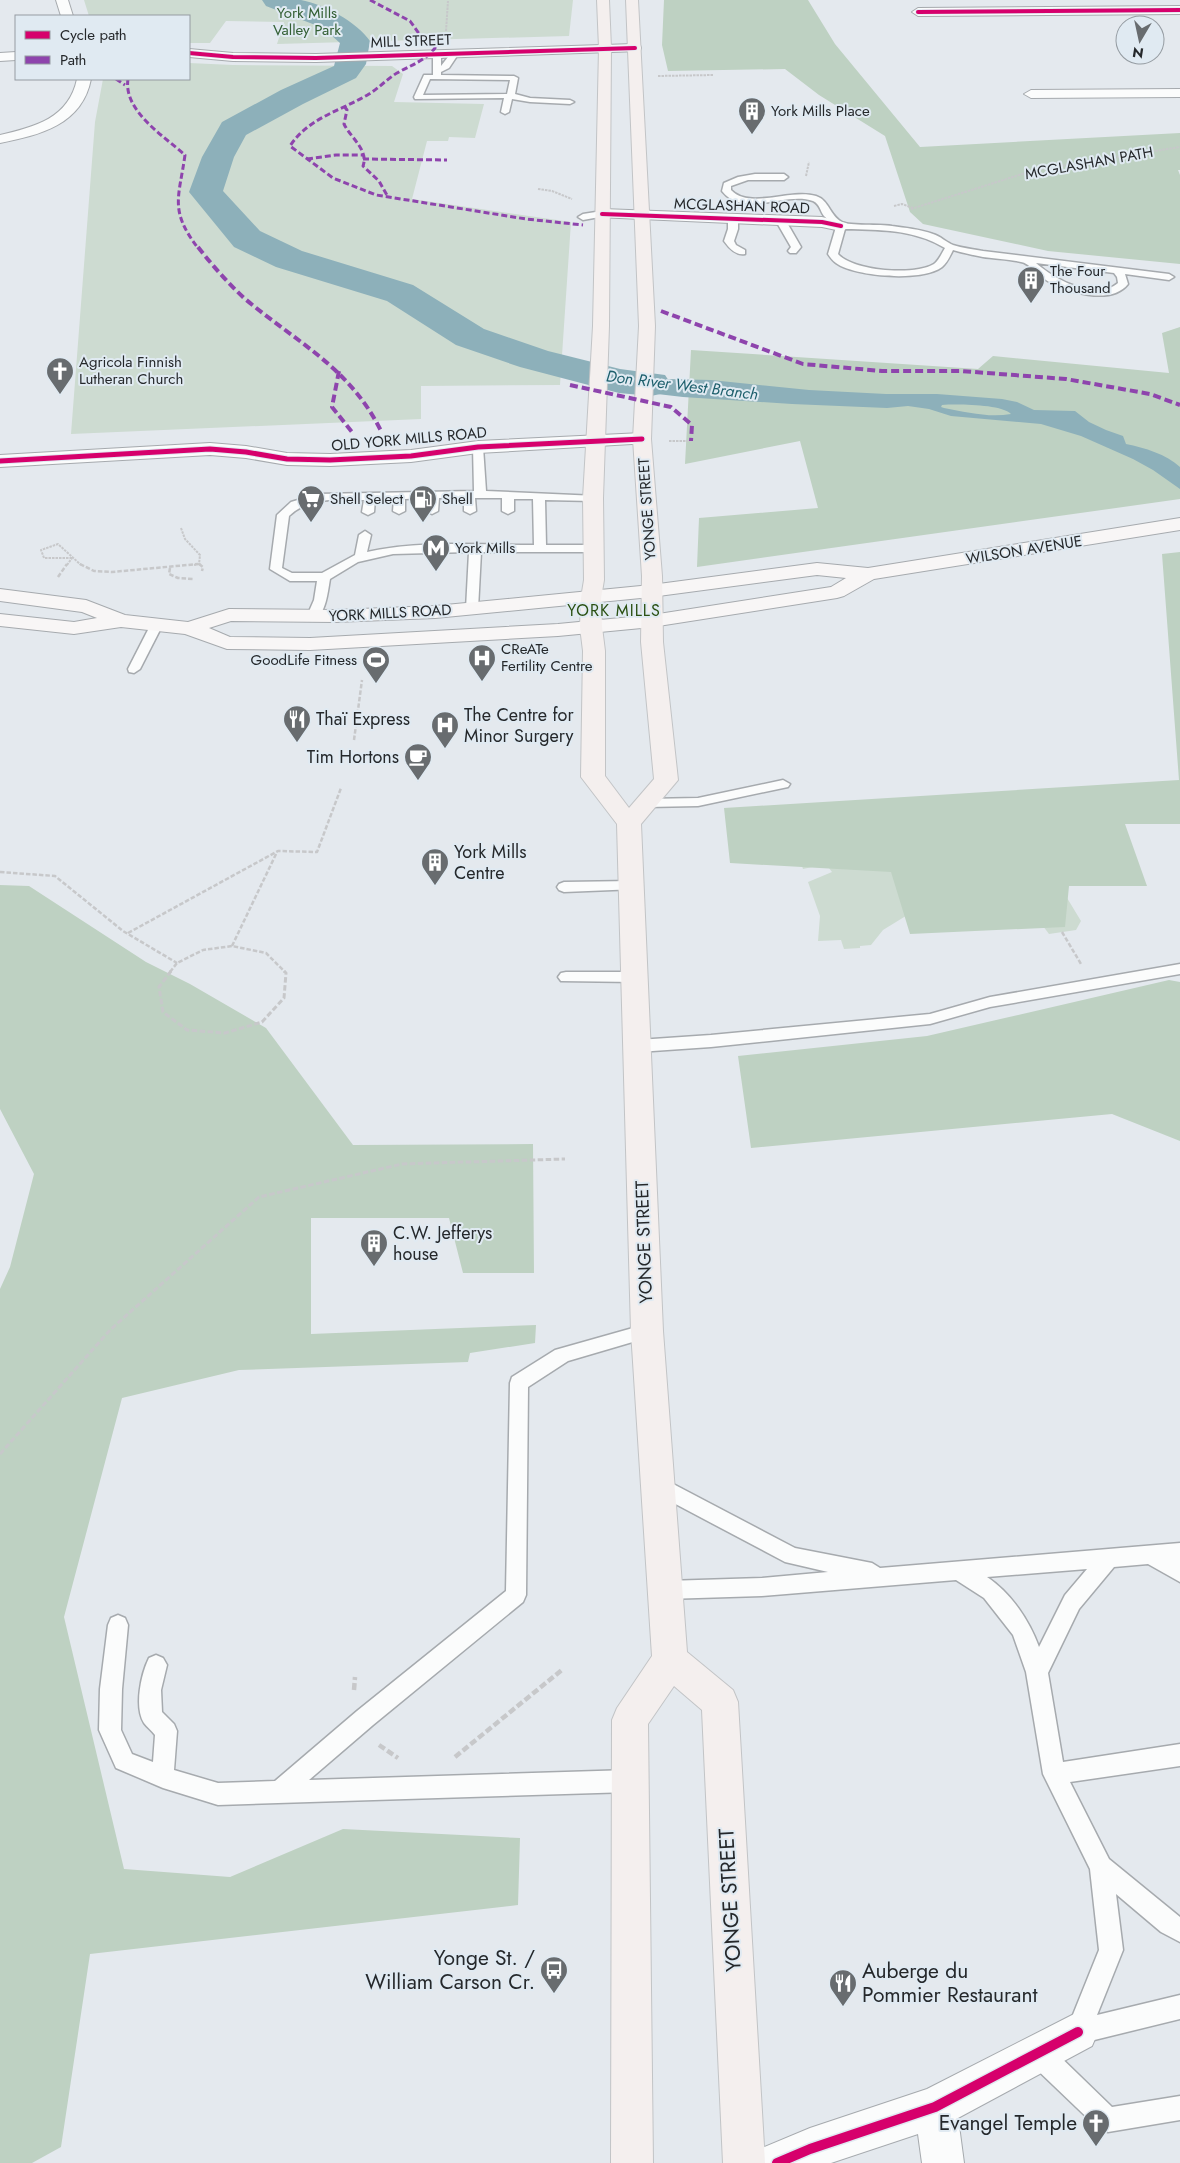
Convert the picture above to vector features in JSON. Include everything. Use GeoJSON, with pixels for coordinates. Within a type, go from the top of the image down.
{"type":"FeatureCollection","features":[{"type":"Feature","properties":{"kind":"main road"},"geometry":{"type":"LineString","coordinates":[[604,0],[601,326],[593,498],[594,580],[591,598],[591,628],[594,650],[593,777],[629,823]]}},
{"type":"Feature","properties":{"kind":"main road","name":"YONGE STREET"},"geometry":{"type":"LineString","coordinates":[[632,0],[646,326],[642,439],[652,576],[652,642],[666,780],[629,823],[647,1331],[670,1660],[720,1702],[744,2163]]}},
{"type":"Feature","properties":{"kind":"main road","name":"WILSON AVENUE"},"geometry":{"type":"LineString","coordinates":[[591,598],[651,592],[817,569],[868,574],[1180,524]]}},
{"type":"Feature","properties":{"kind":"main road","name":"WILSON AVENUE"},"geometry":{"type":"LineString","coordinates":[[591,628],[652,622],[837,592],[868,574]]}},
{"type":"Feature","properties":{"kind":"main road","name":"YORK MILLS ROAD"},"geometry":{"type":"LineString","coordinates":[[0,595],[86,606],[121,621]]}},
{"type":"Feature","properties":{"kind":"main road","name":"YORK MILLS ROAD"},"geometry":{"type":"LineString","coordinates":[[190,628],[229,615],[313,616],[435,612],[591,598]]}},
{"type":"Feature","properties":{"kind":"main road","name":"YORK MILLS ROAD"},"geometry":{"type":"LineString","coordinates":[[0,620],[74,628],[121,621],[157,624],[190,628],[226,643],[310,644],[591,628]]}},
{"type":"Feature","properties":{"kind":"main road"},"geometry":{"type":"LineString","coordinates":[[632,2163],[630,1720],[670,1660]]}},
{"type":"Feature","properties":{"kind":"street"},"geometry":{"type":"LineString","coordinates":[[62,0],[66,15]]}},
{"type":"Feature","properties":{"kind":"street"},"geometry":{"type":"LineString","coordinates":[[918,12],[1174,11],[1180,20]]}},
{"type":"Feature","properties":{"kind":"street","name":"MILL STREET"},"geometry":{"type":"LineString","coordinates":[[190,53],[233,57],[316,58],[634,48]]}},
{"type":"Feature","properties":{"kind":"street"},"geometry":{"type":"LineString","coordinates":[[0,57],[15,56]]}},
{"type":"Feature","properties":{"kind":"street"},"geometry":{"type":"LineString","coordinates":[[0,139],[30,132],[63,116],[77,99],[84,80]]}},
{"type":"Feature","properties":{"kind":"street"},"geometry":{"type":"LineString","coordinates":[[1031,94],[1180,93]]}},
{"type":"Feature","properties":{"kind":"street","name":"MCGLASHAN ROAD"},"geometry":{"type":"LineString","coordinates":[[602,214],[822,222],[841,226]]}},
{"type":"Feature","properties":{"kind":"street","name":"OLD YORK MILLS ROAD"},"geometry":{"type":"LineString","coordinates":[[0,461],[210,449],[246,452],[287,459],[330,460],[411,456],[478,447],[642,439]]}},
{"type":"Feature","properties":{"kind":"street"},"geometry":{"type":"LineString","coordinates":[[777,2163],[810,2149],[935,2107],[1078,2032]]}},
{"type":"Feature","properties":{"kind":"street"},"geometry":{"type":"LineString","coordinates":[[935,2107],[943,2163]]}},
{"type":"Feature","properties":{"kind":"lane"},"geometry":{"type":"LineString","coordinates":[[438,74],[453,56],[446,54]]}},
{"type":"Feature","properties":{"kind":"lane"},"geometry":{"type":"LineString","coordinates":[[504,112],[508,98],[511,96],[514,78],[438,74],[427,77],[418,97],[511,96],[530,100],[570,102]]}},
{"type":"Feature","properties":{"kind":"lane"},"geometry":{"type":"LineString","coordinates":[[784,177],[748,176],[734,180],[727,185],[726,190],[730,195],[754,202],[785,197],[814,198],[822,203],[827,214],[841,226],[881,227],[914,232],[931,236],[950,247],[1026,260],[1169,277]]}},
{"type":"Feature","properties":{"kind":"lane"},"geometry":{"type":"LineString","coordinates":[[583,217],[602,214]]}},
{"type":"Feature","properties":{"kind":"lane"},"geometry":{"type":"LineString","coordinates":[[733,219],[729,241],[733,247],[742,252]]}},
{"type":"Feature","properties":{"kind":"lane"},"geometry":{"type":"LineString","coordinates":[[781,221],[796,246],[793,251]]}},
{"type":"Feature","properties":{"kind":"lane"},"geometry":{"type":"LineString","coordinates":[[841,226],[833,254],[838,261],[853,267],[881,271],[922,271],[938,265],[944,259],[950,247]]}},
{"type":"Feature","properties":{"kind":"lane"},"geometry":{"type":"LineString","coordinates":[[1026,260],[1046,277],[1076,290],[1093,292],[1118,290],[1123,284],[1122,277],[1118,271]]}},
{"type":"Feature","properties":{"kind":"lane"},"geometry":{"type":"LineString","coordinates":[[470,511],[474,494],[478,447]]}},
{"type":"Feature","properties":{"kind":"lane"},"geometry":{"type":"LineString","coordinates":[[593,498],[474,494],[318,497],[295,504],[283,515],[276,569],[290,576],[324,577],[360,558],[394,550],[432,548],[595,549]]}},
{"type":"Feature","properties":{"kind":"lane"},"geometry":{"type":"LineString","coordinates":[[399,512],[400,495]]}},
{"type":"Feature","properties":{"kind":"lane"},"geometry":{"type":"LineString","coordinates":[[432,511],[434,495]]}},
{"type":"Feature","properties":{"kind":"lane"},"geometry":{"type":"LineString","coordinates":[[508,495],[508,510]]}},
{"type":"Feature","properties":{"kind":"lane"},"geometry":{"type":"LineString","coordinates":[[368,512],[370,496]]}},
{"type":"Feature","properties":{"kind":"lane"},"geometry":{"type":"LineString","coordinates":[[538,496],[540,549]]}},
{"type":"Feature","properties":{"kind":"lane"},"geometry":{"type":"LineString","coordinates":[[504,549],[506,533]]}},
{"type":"Feature","properties":{"kind":"lane"},"geometry":{"type":"LineString","coordinates":[[394,550],[397,534]]}},
{"type":"Feature","properties":{"kind":"lane"},"geometry":{"type":"LineString","coordinates":[[431,534],[432,548]]}},
{"type":"Feature","properties":{"kind":"lane"},"geometry":{"type":"LineString","coordinates":[[470,534],[472,549],[472,609]]}},
{"type":"Feature","properties":{"kind":"lane"},"geometry":{"type":"LineString","coordinates":[[360,558],[365,535]]}},
{"type":"Feature","properties":{"kind":"lane"},"geometry":{"type":"LineString","coordinates":[[313,616],[320,600],[324,577]]}},
{"type":"Feature","properties":{"kind":"lane"},"geometry":{"type":"LineString","coordinates":[[134,669],[157,624]]}},
{"type":"Feature","properties":{"kind":"lane"},"geometry":{"type":"LineString","coordinates":[[646,803],[698,802],[783,784]]}},
{"type":"Feature","properties":{"kind":"lane"},"geometry":{"type":"LineString","coordinates":[[564,887],[632,886]]}},
{"type":"Feature","properties":{"kind":"lane"},"geometry":{"type":"LineString","coordinates":[[638,1046],[930,1019],[990,1002],[1180,969]]}},
{"type":"Feature","properties":{"kind":"lane"},"geometry":{"type":"LineString","coordinates":[[566,977],[635,977]]}},
{"type":"Feature","properties":{"kind":"lane"},"geometry":{"type":"LineString","coordinates":[[279,1792],[365,1718],[516,1595],[519,1382],[562,1355],[647,1331]]}},
{"type":"Feature","properties":{"kind":"lane"},"geometry":{"type":"LineString","coordinates":[[658,1484],[792,1556],[891,1576]]}},
{"type":"Feature","properties":{"kind":"lane"},"geometry":{"type":"LineString","coordinates":[[666,1590],[762,1587],[1180,1552]]}},
{"type":"Feature","properties":{"kind":"lane"},"geometry":{"type":"LineString","coordinates":[[1150,1554],[1180,1573]]}},
{"type":"Feature","properties":{"kind":"lane"},"geometry":{"type":"LineString","coordinates":[[1038,1672],[1072,1602],[1109,1557]]}},
{"type":"Feature","properties":{"kind":"lane"},"geometry":{"type":"LineString","coordinates":[[958,1570],[991,1591],[1022,1630],[1038,1672],[1054,1774],[1101,1867],[1111,1950],[1078,2032]]}},
{"type":"Feature","properties":{"kind":"lane"},"geometry":{"type":"LineString","coordinates":[[118,1625],[111,1688],[110,1730],[124,1761],[163,1777],[218,1794],[630,1781]]}},
{"type":"Feature","properties":{"kind":"lane"},"geometry":{"type":"LineString","coordinates":[[156,1665],[150,1690],[152,1716],[166,1732],[163,1777]]}},
{"type":"Feature","properties":{"kind":"lane"},"geometry":{"type":"LineString","coordinates":[[1054,1774],[1180,1755]]}},
{"type":"Feature","properties":{"kind":"lane"},"geometry":{"type":"LineString","coordinates":[[1101,1867],[1169,1924],[1180,1930]]}},
{"type":"Feature","properties":{"kind":"lane"},"geometry":{"type":"LineString","coordinates":[[1078,2032],[1180,2007]]}},
{"type":"Feature","properties":{"kind":"lane"},"geometry":{"type":"LineString","coordinates":[[1039,2054],[1108,2120],[1180,2108]]}},
{"type":"Feature","properties":{"kind":"path"},"geometry":{"type":"LineString","coordinates":[[446,35],[448,1]]}},
{"type":"Feature","properties":{"kind":"path"},"geometry":{"type":"LineString","coordinates":[[652,76],[713,75]]}},
{"type":"Feature","properties":{"kind":"path"},"geometry":{"type":"LineString","coordinates":[[538,189],[552,191],[571,199]]}},
{"type":"Feature","properties":{"kind":"path"},"geometry":{"type":"LineString","coordinates":[[666,441],[691,441]]}},
{"type":"Feature","properties":{"kind":"path"},"geometry":{"type":"LineString","coordinates":[[181,528],[185,539],[200,555],[199,564],[202,567],[202,571]]}},
{"type":"Feature","properties":{"kind":"path"},"geometry":{"type":"LineString","coordinates":[[72,558],[44,558],[41,550],[58,544],[62,545],[72,558],[85,568],[94,571],[130,571],[199,564]]}},
{"type":"Feature","properties":{"kind":"path"},"geometry":{"type":"LineString","coordinates":[[56,580],[72,558]]}},
{"type":"Feature","properties":{"kind":"path"},"geometry":{"type":"LineString","coordinates":[[170,568],[169,574],[178,578],[194,579]]}},
{"type":"Feature","properties":{"kind":"path"},"geometry":{"type":"LineString","coordinates":[[354,740],[362,680]]}},
{"type":"Feature","properties":{"kind":"path"},"geometry":{"type":"LineString","coordinates":[[128,933],[278,851],[318,852],[341,788]]}},
{"type":"Feature","properties":{"kind":"path"},"geometry":{"type":"LineString","coordinates":[[232,946],[278,851]]}},
{"type":"Feature","properties":{"kind":"path"},"geometry":{"type":"LineString","coordinates":[[0,872],[55,876],[128,933],[177,963]]}},
{"type":"Feature","properties":{"kind":"path"},"geometry":{"type":"LineString","coordinates":[[1062,932],[1078,958]]}},
{"type":"Feature","properties":{"kind":"path"},"geometry":{"type":"LineString","coordinates":[[232,946],[266,953],[286,973],[284,998],[262,1022],[225,1033],[187,1030],[163,1012],[159,987],[177,963],[203,950],[232,946]]}},
{"type":"Feature","properties":{"kind":"path"},"geometry":{"type":"LineString","coordinates":[[0,1454],[110,1330],[259,1197],[402,1164],[565,1159]]}},
{"type":"Feature","properties":{"kind":"path"},"geometry":{"type":"LineString","coordinates":[[453,1759],[563,1669]]}},
{"type":"Feature","properties":{"kind":"path"},"geometry":{"type":"LineString","coordinates":[[355,1677],[354,1695],[381,1748],[400,1760]]}},
{"type":"Feature","properties":{"kind":"green space","name":"York Mills Valley Park"},"geometry":{"type":"Polygon","coordinates":[[[84,0],[573,0],[569,36],[277,44],[284,22],[226,21],[210,43],[190,43],[190,15],[89,15],[84,0]]]}},
{"type":"Feature","properties":{"kind":"green space"},"geometry":{"type":"Polygon","coordinates":[[[664,0],[808,0],[835,44],[920,147],[1180,133],[1180,170],[1178,170],[1180,175],[1180,264],[1048,251],[923,224],[910,212],[885,136],[819,95],[785,69],[668,71],[662,45],[664,0]]]}},
{"type":"Feature","properties":{"kind":"green space"},"geometry":{"type":"Polygon","coordinates":[[[190,63],[392,66],[403,74],[394,102],[484,104],[475,138],[449,137],[448,141],[427,141],[412,199],[571,222],[560,385],[421,386],[421,419],[71,434],[95,122],[103,80],[190,80],[190,63]]]}},
{"type":"Feature","properties":{"kind":"green space"},"geometry":{"type":"Polygon","coordinates":[[[1180,327],[1180,499],[697,567],[699,518],[818,508],[800,441],[685,464],[691,350],[978,369],[993,356],[1169,373],[1162,333],[1180,327]]]}},
{"type":"Feature","properties":{"kind":"green space"},"geometry":{"type":"Polygon","coordinates":[[[1180,552],[1180,824],[1125,824],[1147,886],[1069,886],[1065,927],[910,934],[891,872],[730,863],[724,808],[1179,780],[1162,554],[1180,552]]]}},
{"type":"Feature","properties":{"kind":"green space"},"geometry":{"type":"Polygon","coordinates":[[[789,829],[1061,888],[1081,921],[1076,930],[1049,934],[1043,926],[909,914],[883,930],[871,945],[844,949],[841,940],[818,941],[820,916],[808,882],[832,872],[826,864],[803,869],[789,829]]]}},
{"type":"Feature","properties":{"kind":"green space"},"geometry":{"type":"Polygon","coordinates":[[[0,885],[29,886],[146,962],[190,984],[266,1028],[353,1145],[533,1144],[534,1273],[463,1273],[449,1218],[311,1218],[311,1334],[536,1325],[535,1343],[470,1353],[468,1362],[239,1370],[122,1398],[64,1617],[124,1869],[230,1877],[343,1829],[520,1838],[518,1905],[90,1954],[61,2147],[32,2163],[0,2163],[0,1289],[10,1267],[34,1174],[0,1109],[0,885]]]}},
{"type":"Feature","properties":{"kind":"green space"},"geometry":{"type":"Polygon","coordinates":[[[1169,980],[1180,982],[1180,1141],[1112,1114],[751,1148],[738,1056],[927,1036],[1169,980]]]}},
{"type":"Feature","properties":{"kind":"water"},"geometry":{"type":"Polygon","coordinates":[[[566,367],[609,370],[666,379],[711,380],[809,390],[886,394],[937,394],[1002,399],[1017,402],[1034,410],[1075,411],[1089,422],[1123,436],[1126,444],[1155,452],[1174,462],[1180,467],[1180,489],[1133,459],[1081,436],[1041,424],[951,416],[929,409],[908,406],[887,408],[683,397],[603,386],[566,367]],[[942,405],[941,407],[944,408],[969,413],[986,415],[1011,414],[988,406],[942,405]]]}},
{"type":"Feature","properties":{"kind":"waterway","name":"Don River West Branch"},"geometry":{"type":"LineString","coordinates":[[276,0],[333,22],[355,41],[351,64],[345,72],[292,97],[233,129],[218,157],[206,192],[247,239],[289,259],[400,293],[470,337],[534,359],[619,381],[651,384]]}},
{"type":"Feature","properties":{"kind":"marked path"},"geometry":{"type":"LineString","coordinates":[[370,0],[410,21],[425,42],[435,48],[422,60],[393,75],[369,94],[315,121],[305,128],[290,146],[333,178],[376,195],[526,219],[583,225]]}},
{"type":"Feature","properties":{"kind":"marked path"},"geometry":{"type":"LineString","coordinates":[[118,80],[125,85]]}},
{"type":"Feature","properties":{"kind":"marked path"},"geometry":{"type":"LineString","coordinates":[[128,80],[127,89],[130,99],[137,110],[157,131],[185,155],[178,193],[178,208],[181,220],[189,236],[209,262],[237,291],[330,364],[346,379],[373,413],[382,433]]}},
{"type":"Feature","properties":{"kind":"marked path"},"geometry":{"type":"LineString","coordinates":[[344,106],[347,110],[344,124],[359,144],[365,161],[363,166],[379,181],[388,197]]}},
{"type":"Feature","properties":{"kind":"marked path"},"geometry":{"type":"LineString","coordinates":[[307,159],[336,155],[363,155]]}},
{"type":"Feature","properties":{"kind":"marked path"},"geometry":{"type":"LineString","coordinates":[[363,159],[447,160]]}},
{"type":"Feature","properties":{"kind":"marked path"},"geometry":{"type":"LineString","coordinates":[[661,311],[803,364],[882,371],[961,371],[1066,379],[1150,394],[1180,405]]}},
{"type":"Feature","properties":{"kind":"marked path"},"geometry":{"type":"LineString","coordinates":[[339,371],[332,407],[352,432]]}},
{"type":"Feature","properties":{"kind":"marked path"},"geometry":{"type":"LineString","coordinates":[[570,385],[671,407],[692,425],[691,441]]}},
{"type":"Feature","properties":{"kind":"cycle path"},"geometry":{"type":"LineString","coordinates":[[918,12],[1180,10]]}},
{"type":"Feature","properties":{"kind":"cycle path"},"geometry":{"type":"LineString","coordinates":[[190,53],[233,57],[316,58],[635,48]]}},
{"type":"Feature","properties":{"kind":"cycle path"},"geometry":{"type":"LineString","coordinates":[[602,214],[822,222],[841,226]]}},
{"type":"Feature","properties":{"kind":"cycle path"},"geometry":{"type":"LineString","coordinates":[[0,461],[210,449],[246,452],[287,459],[330,460],[411,456],[478,447],[642,439]]}},
{"type":"Feature","properties":{"kind":"cycle path"},"geometry":{"type":"LineString","coordinates":[[777,2163],[810,2149],[935,2107],[1078,2032]]}},
{"type":"Feature","properties":{"kind":"place","name":"York Mills Place"},"geometry":{"type":"Point","coordinates":[752,135]}},
{"type":"Feature","properties":{"kind":"place","name":"The Four Thousand"},"geometry":{"type":"Point","coordinates":[1031,304]}},
{"type":"Feature","properties":{"kind":"place","name":"Agricola Finnish Lutheran Church"},"geometry":{"type":"Point","coordinates":[60,395]}},
{"type":"Feature","properties":{"kind":"place","name":"Shell Select"},"geometry":{"type":"Point","coordinates":[311,523]}},
{"type":"Feature","properties":{"kind":"place","name":"Shell"},"geometry":{"type":"Point","coordinates":[423,523]}},
{"type":"Feature","properties":{"kind":"place","name":"York Mills"},"geometry":{"type":"Point","coordinates":[436,572]}},
{"type":"Feature","properties":{"kind":"place","name":"CReATe Fertility Centre"},"geometry":{"type":"Point","coordinates":[482,682]}},
{"type":"Feature","properties":{"kind":"place","name":"GoodLife Fitness"},"geometry":{"type":"Point","coordinates":[376,684]}},
{"type":"Feature","properties":{"kind":"place","name":"Thaï Express"},"geometry":{"type":"Point","coordinates":[297,743]}},
{"type":"Feature","properties":{"kind":"place","name":"The Centre for Minor Surgery"},"geometry":{"type":"Point","coordinates":[445,749]}},
{"type":"Feature","properties":{"kind":"place","name":"Tim Hortons"},"geometry":{"type":"Point","coordinates":[418,781]}},
{"type":"Feature","properties":{"kind":"place","name":"York Mills Centre"},"geometry":{"type":"Point","coordinates":[435,886]}},
{"type":"Feature","properties":{"kind":"place","name":"C.W. Jefferys house"},"geometry":{"type":"Point","coordinates":[374,1267]}},
{"type":"Feature","properties":{"kind":"place","name":"Yonge St. / William Carson Cr."},"geometry":{"type":"Point","coordinates":[554,1994]}},
{"type":"Feature","properties":{"kind":"place","name":"Auberge du Pommier Restaurant"},"geometry":{"type":"Point","coordinates":[843,2007]}},
{"type":"Feature","properties":{"kind":"place","name":"Evangel Temple"},"geometry":{"type":"Point","coordinates":[1096,2147]}},
{"type":"Feature","properties":{"kind":"district","name":"YORK MILLS"},"geometry":{"type":"Point","coordinates":[614,610]}}]}
